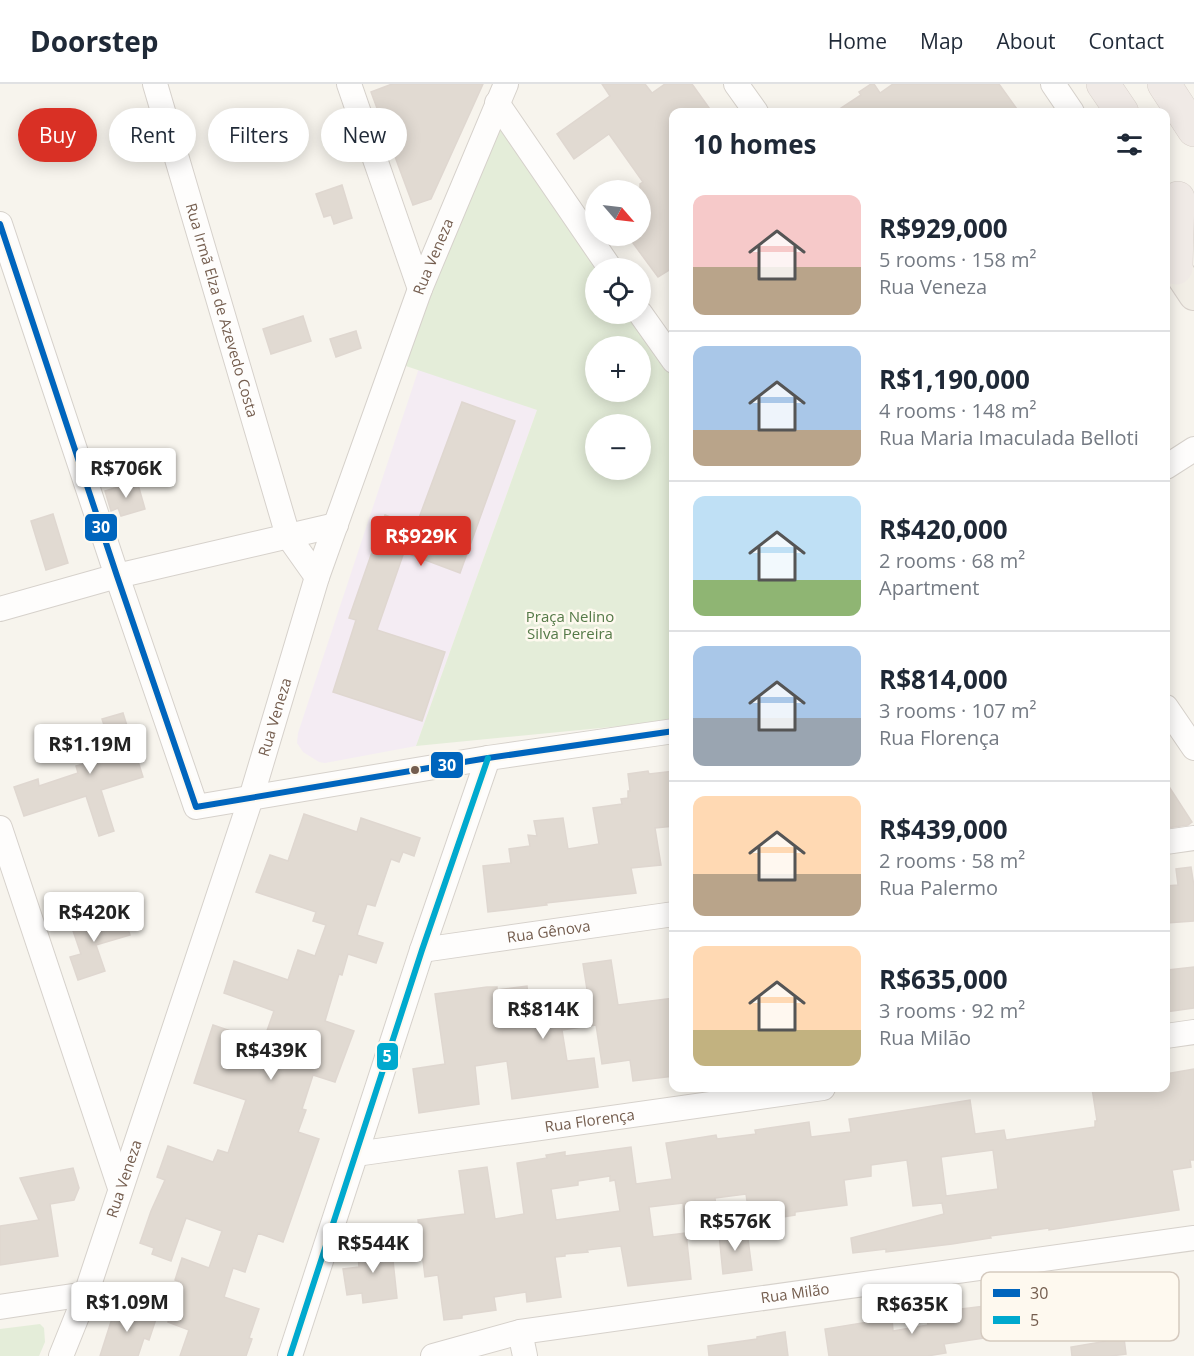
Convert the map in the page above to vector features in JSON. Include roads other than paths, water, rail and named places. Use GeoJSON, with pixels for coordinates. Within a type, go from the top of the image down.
{"type":"FeatureCollection","features":[{"type":"Feature","properties":{"kind":"highway"},"geometry":{"type":"LineString","coordinates":[[1103,84],[1119,108]]}},
{"type":"Feature","properties":{"kind":"highway"},"geometry":{"type":"LineString","coordinates":[[1164,84],[1194,130]]}},
{"type":"Feature","properties":{"kind":"highway"},"geometry":{"type":"LineString","coordinates":[[1171,260],[1179,200]]}},
{"type":"Feature","properties":{"kind":"main road"},"geometry":{"type":"LineString","coordinates":[[1171,260],[1194,295]]}},
{"type":"Feature","properties":{"kind":"street","name":"Rua Irmã Elza de Azevedo Costa"},"geometry":{"type":"LineString","coordinates":[[155,84],[288,536],[317,577]]}},
{"type":"Feature","properties":{"kind":"street"},"geometry":{"type":"LineString","coordinates":[[350,84],[420,289]]}},
{"type":"Feature","properties":{"kind":"street"},"geometry":{"type":"LineString","coordinates":[[736,84],[753,108]]}},
{"type":"Feature","properties":{"kind":"street"},"geometry":{"type":"LineString","coordinates":[[1053,84],[1069,108]]}},
{"type":"Feature","properties":{"kind":"street"},"geometry":{"type":"LineString","coordinates":[[502,94],[604,258]]}},
{"type":"Feature","properties":{"kind":"street","name":"Rua Veneza"},"geometry":{"type":"LineString","coordinates":[[61,1356],[86,1294],[251,798],[317,577],[420,289],[502,94]]}},
{"type":"Feature","properties":{"kind":"street"},"geometry":{"type":"LineString","coordinates":[[0,224],[196,807],[488,758],[669,732]]}},
{"type":"Feature","properties":{"kind":"street"},"geometry":{"type":"LineString","coordinates":[[648,324],[669,354]]}},
{"type":"Feature","properties":{"kind":"street"},"geometry":{"type":"LineString","coordinates":[[1170,464],[1194,448]]}},
{"type":"Feature","properties":{"kind":"street"},"geometry":{"type":"LineString","coordinates":[[0,609],[117,576],[336,525]]}},
{"type":"Feature","properties":{"kind":"street"},"geometry":{"type":"LineString","coordinates":[[1170,713],[1194,748]]}},
{"type":"Feature","properties":{"kind":"street"},"geometry":{"type":"LineString","coordinates":[[290,1356],[422,951],[488,758]]}},
{"type":"Feature","properties":{"kind":"street"},"geometry":{"type":"LineString","coordinates":[[0,828],[120,1188]]}},
{"type":"Feature","properties":{"kind":"street"},"geometry":{"type":"LineString","coordinates":[[1170,842],[1194,838]]}},
{"type":"Feature","properties":{"kind":"street","name":"Rua Gênova"},"geometry":{"type":"LineString","coordinates":[[422,951],[669,915]]}},
{"type":"Feature","properties":{"kind":"street"},"geometry":{"type":"LineString","coordinates":[[1170,1035],[1194,1032]]}},
{"type":"Feature","properties":{"kind":"street","name":"Rua Florença"},"geometry":{"type":"LineString","coordinates":[[356,1154],[794,1092]]}},
{"type":"Feature","properties":{"kind":"street","name":"Rua Milão"},"geometry":{"type":"LineString","coordinates":[[434,1356],[520,1332],[1194,1238]]}},
{"type":"Feature","properties":{"kind":"street"},"geometry":{"type":"LineString","coordinates":[[0,1307],[86,1294]]}},
{"type":"Feature","properties":{"kind":"street"},"geometry":{"type":"LineString","coordinates":[[520,1332],[525,1356]]}},
{"type":"Feature","properties":{"kind":"park label","name":"Praça Nelino Silva Pereira"},"geometry":{"type":"Point","coordinates":[570,626]}}]}
